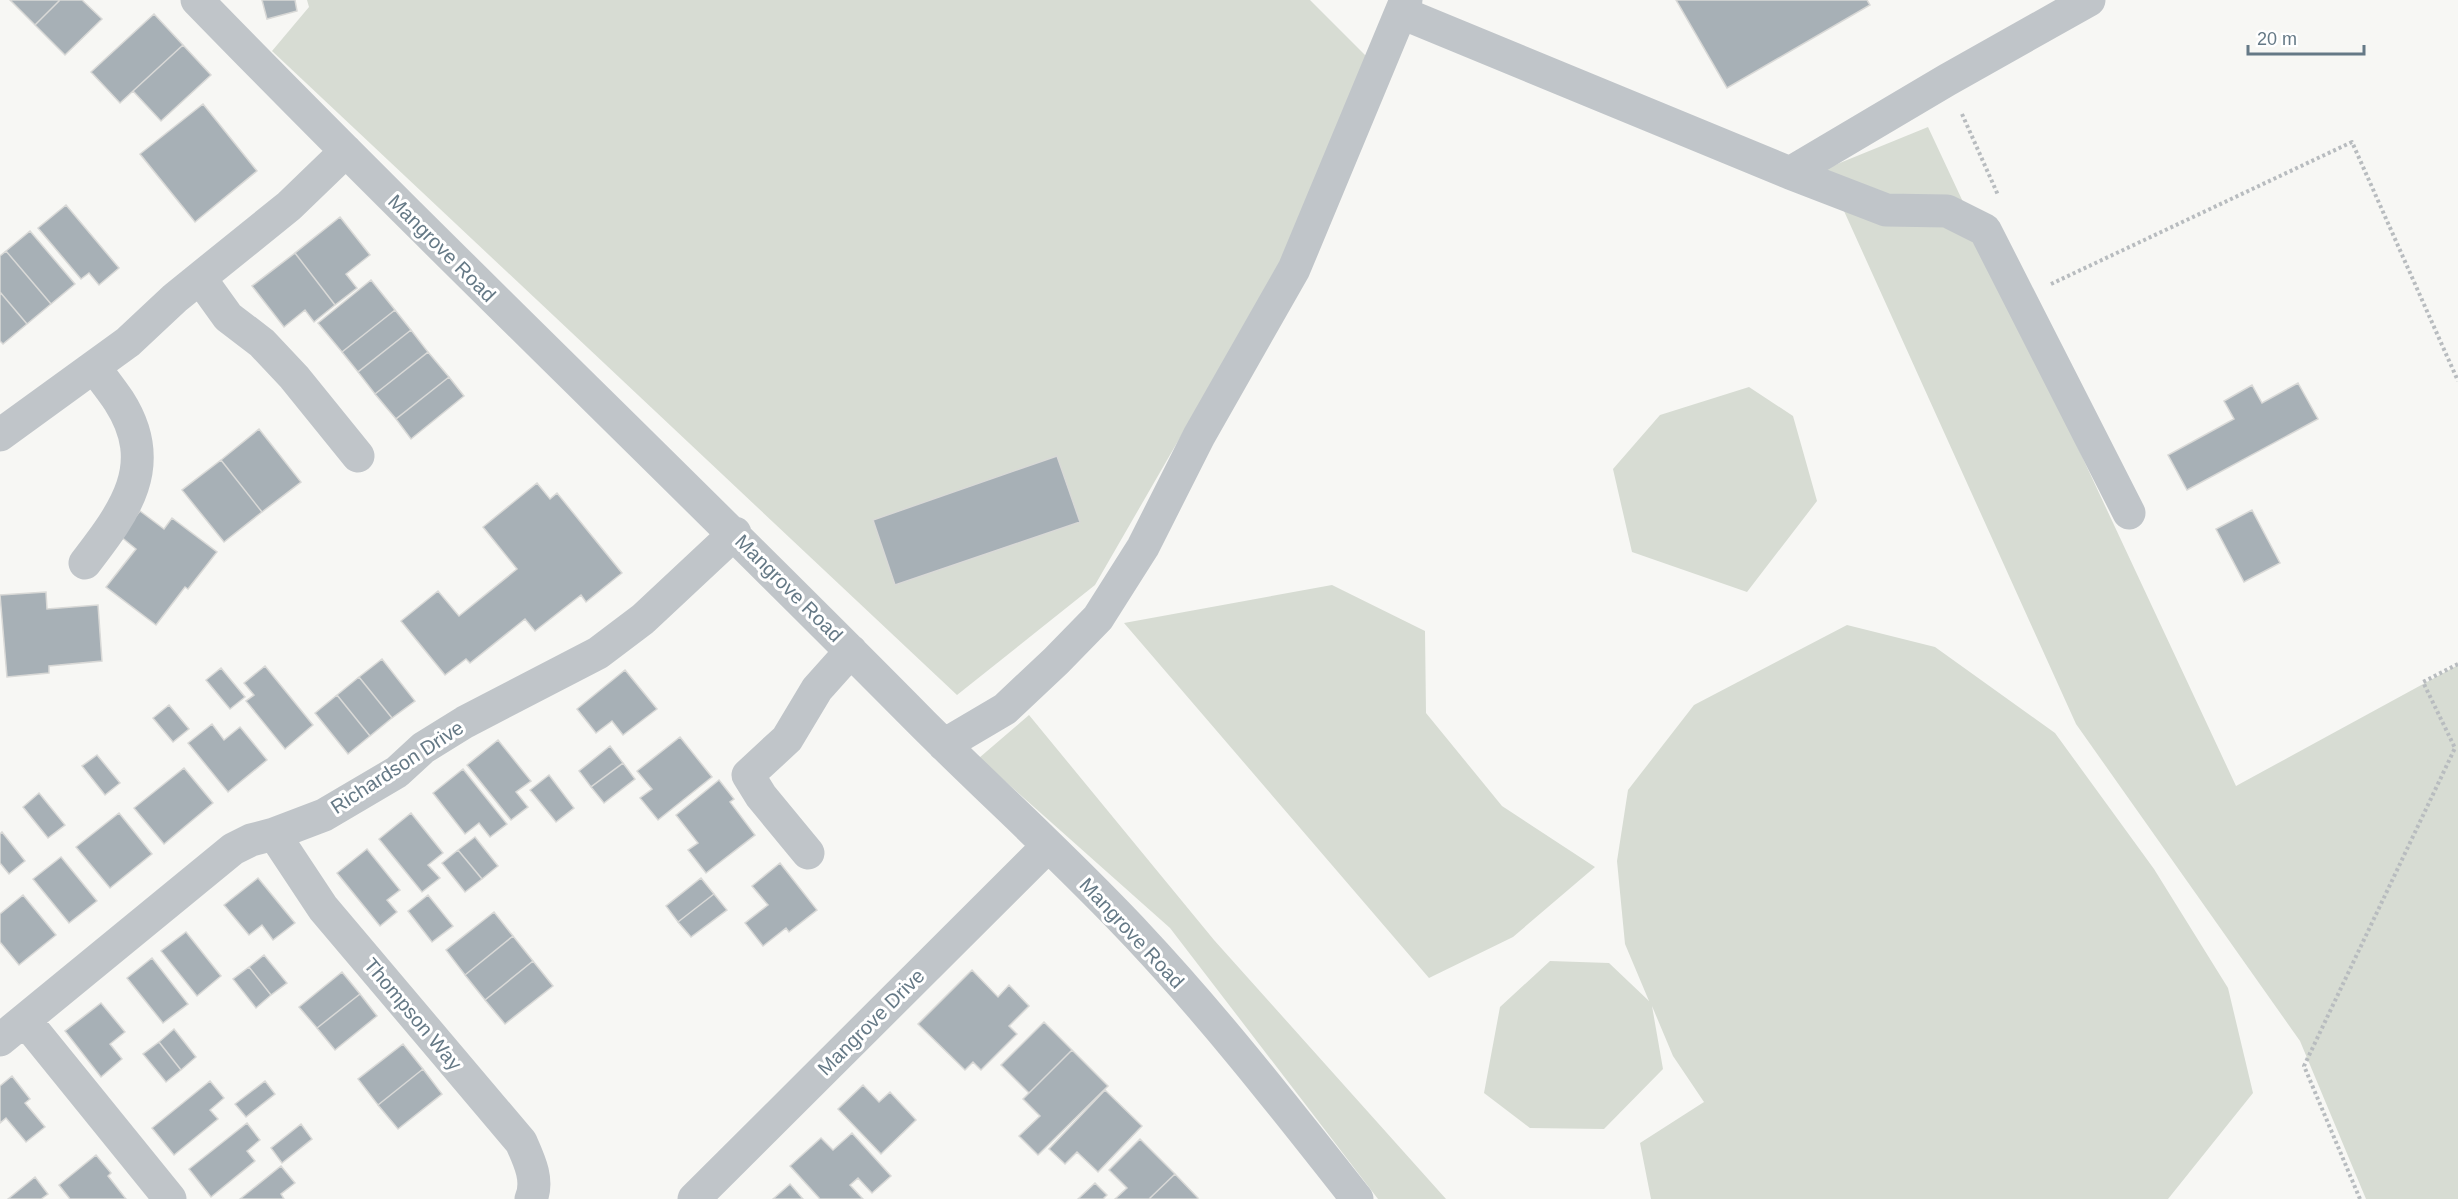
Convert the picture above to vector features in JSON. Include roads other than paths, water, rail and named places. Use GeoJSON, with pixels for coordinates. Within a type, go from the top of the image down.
{"type":"FeatureCollection","features":[{"type":"Feature","properties":{"kind":"street","name":"Mangrove Road"},"geometry":{"type":"LineString","coordinates":[[197,0],[503,310],[735,533],[944,745],[1137,934],[1269,1087],[1357,1199]]}},
{"type":"Feature","properties":{"kind":"street"},"geometry":{"type":"LineString","coordinates":[[1790,173],[1947,80],[2089,0]]}},
{"type":"Feature","properties":{"kind":"street"},"geometry":{"type":"LineString","coordinates":[[944,745],[1005,709],[1056,661],[1098,618],[1143,548],[1198,436],[1294,268],[1378,62],[1404,7],[1790,173],[1886,210],[1947,211],[1985,230],[2129,513]]}},
{"type":"Feature","properties":{"kind":"street"},"geometry":{"type":"LineString","coordinates":[[0,435],[128,342],[200,278],[289,206],[346,151]]}},
{"type":"Feature","properties":{"kind":"street"},"geometry":{"type":"LineString","coordinates":[[200,278],[228,317],[262,343],[294,377],[358,456]]}},
{"type":"Feature","properties":{"kind":"street"},"geometry":{"type":"LineString","coordinates":[[85,563],[116,523],[132,492],[137,466],[135,437],[128,420],[120,402],[94,367]]}},
{"type":"Feature","properties":{"kind":"street","name":"Richardson Drive"},"geometry":{"type":"LineString","coordinates":[[12,1030],[233,849],[251,840],[324,815],[397,772],[423,748],[465,722],[598,653],[643,619],[735,533]]}},
{"type":"Feature","properties":{"kind":"street"},"geometry":{"type":"LineString","coordinates":[[808,854],[761,796],[748,775],[788,739],[817,689],[851,651]]}},
{"type":"Feature","properties":{"kind":"street","name":"Thompson Way"},"geometry":{"type":"LineString","coordinates":[[274,834],[323,908],[521,1142],[533,1168],[534,1191],[531,1199]]}},
{"type":"Feature","properties":{"kind":"street","name":"Mangrove Drive"},"geometry":{"type":"LineString","coordinates":[[694,1199],[1048,846]]}},
{"type":"Feature","properties":{"kind":"street"},"geometry":{"type":"LineString","coordinates":[[12,1030],[170,1199]]}}]}
